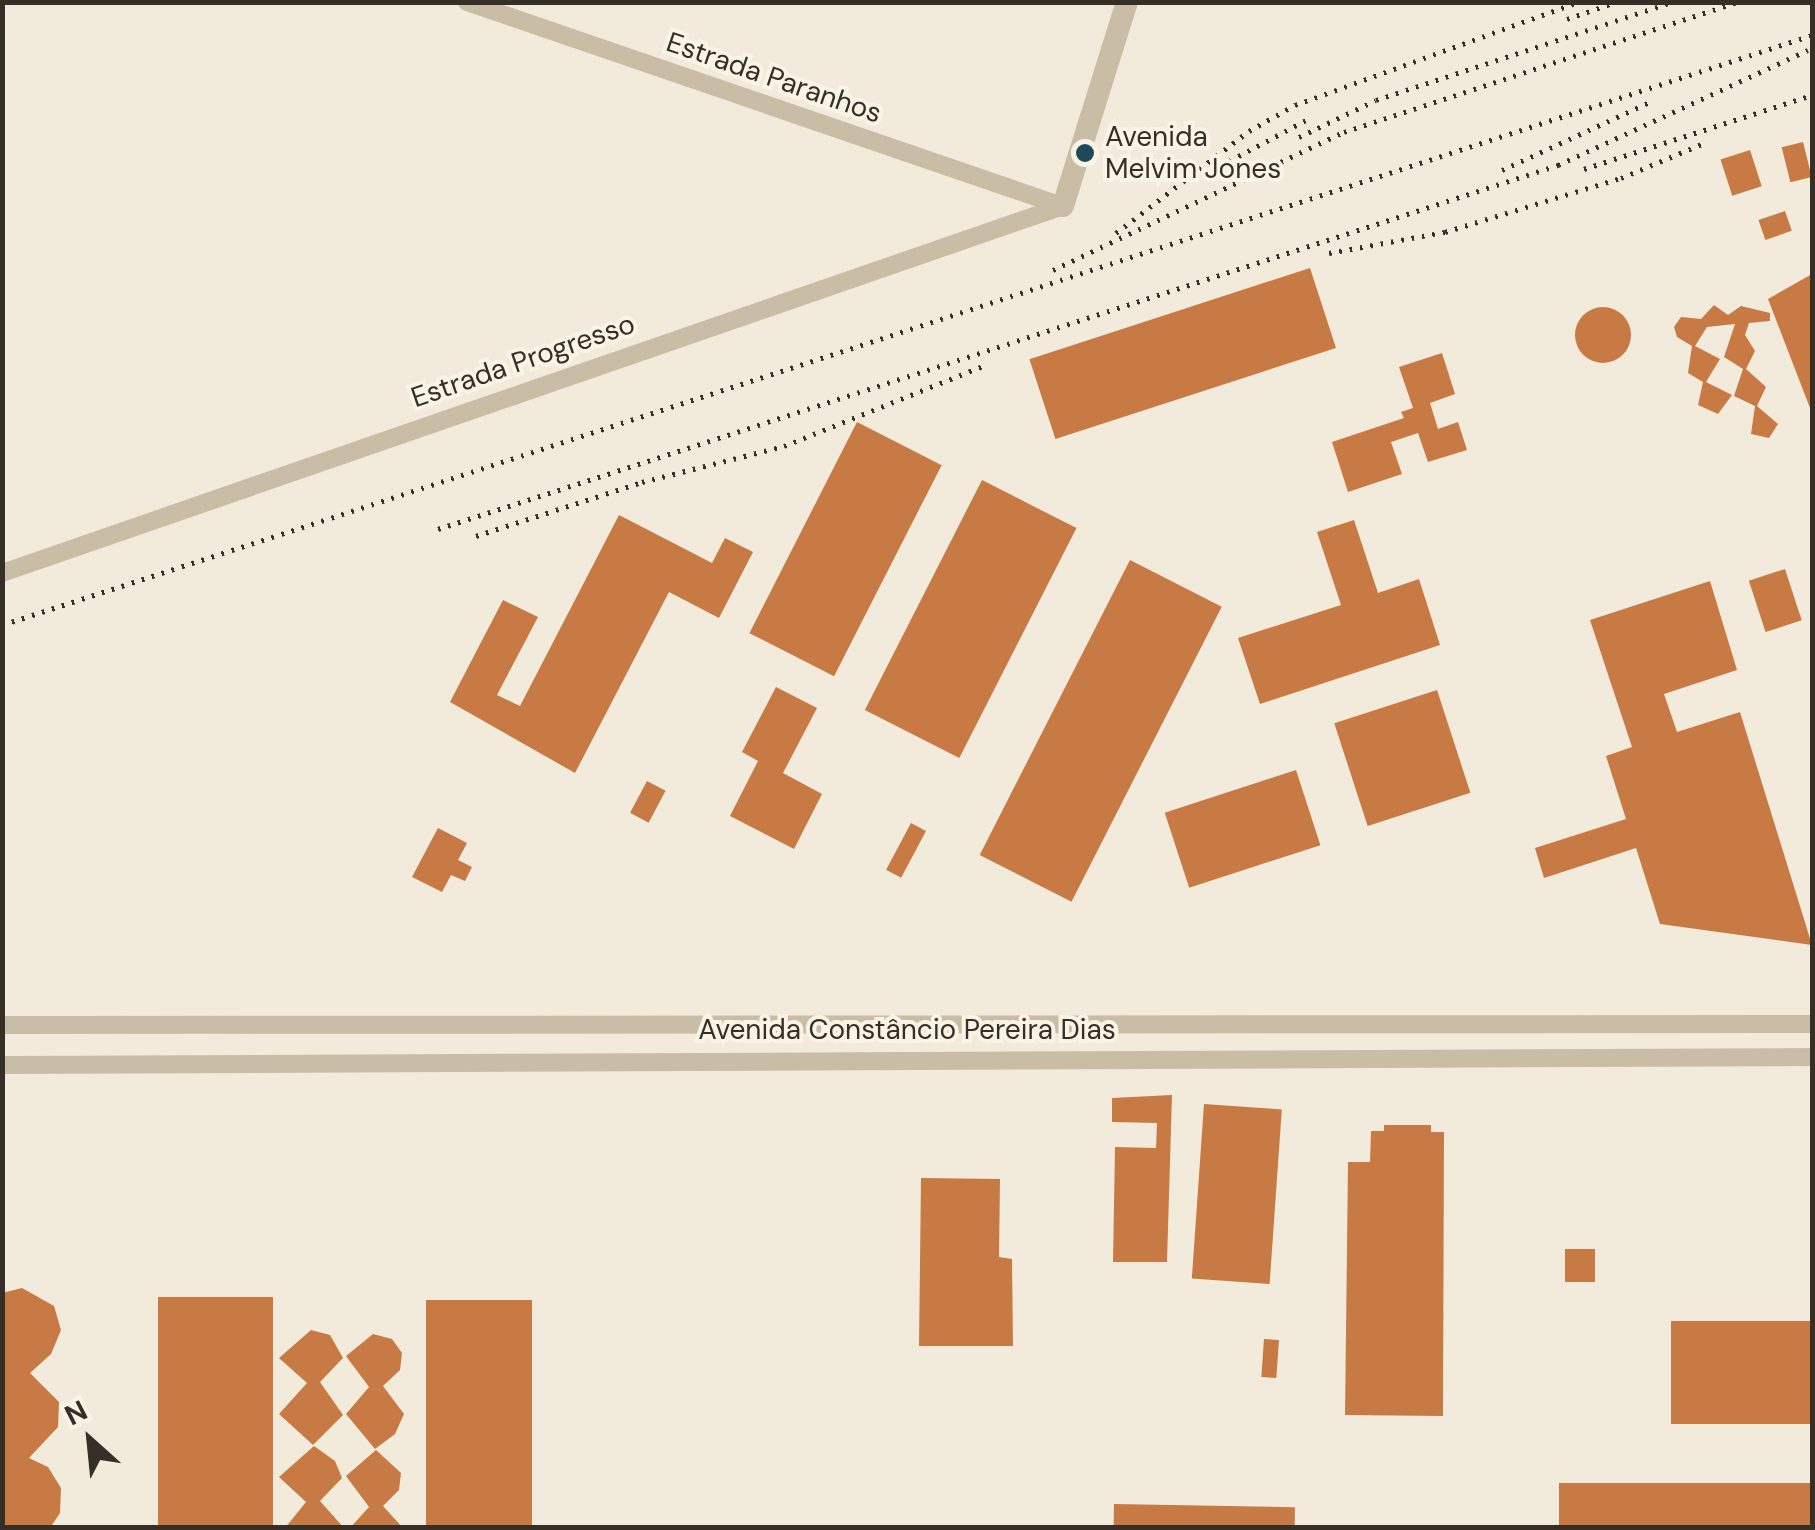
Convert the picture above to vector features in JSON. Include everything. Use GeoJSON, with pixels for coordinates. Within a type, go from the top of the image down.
{"type":"FeatureCollection","features":[{"type":"Feature","properties":{"kind":"street","name":"Estrada Paranhos"},"geometry":{"type":"LineString","coordinates":[[467,2],[1063,206]]}},
{"type":"Feature","properties":{"kind":"street"},"geometry":{"type":"LineString","coordinates":[[1063,206],[1127,2]]}},
{"type":"Feature","properties":{"kind":"street","name":"Estrada Progresso"},"geometry":{"type":"LineString","coordinates":[[2,573],[1063,206]]}},
{"type":"Feature","properties":{"kind":"street"},"geometry":{"type":"LineString","coordinates":[[1533,1022],[1533,1055]]}},
{"type":"Feature","properties":{"kind":"street"},"geometry":{"type":"LineString","coordinates":[[1064,1023],[1066,1058]]}},
{"type":"Feature","properties":{"kind":"street","name":"Avenida Constâncio Pereira Dias"},"geometry":{"type":"LineString","coordinates":[[2,1026],[1812,1024]]}},
{"type":"Feature","properties":{"kind":"street","name":"Avenida Constâncio Pereira Dias"},"geometry":{"type":"LineString","coordinates":[[2,1065],[1533,1055],[1812,1057]]}},
{"type":"Feature","properties":{"kind":"building"},"geometry":{"type":"Polygon","coordinates":[[[1803,142],[1812,177],[1790,182],[1782,147],[1803,142]]]}},
{"type":"Feature","properties":{"kind":"building"},"geometry":{"type":"Polygon","coordinates":[[[1750,150],[1762,186],[1732,196],[1721,160],[1750,150]]]}},
{"type":"Feature","properties":{"kind":"building"},"geometry":{"type":"Polygon","coordinates":[[[1785,211],[1792,231],[1765,240],[1759,220],[1785,211]]]}},
{"type":"Feature","properties":{"kind":"building"},"geometry":{"type":"Polygon","coordinates":[[[1310,268],[1336,348],[1055,439],[1029,359],[1310,268]]]}},
{"type":"Feature","properties":{"kind":"building"},"geometry":{"type":"Polygon","coordinates":[[[1812,274],[1812,408],[1810,408],[1768,299],[1812,274]]]}},
{"type":"Feature","properties":{"kind":"building"},"geometry":{"type":"Polygon","coordinates":[[[1714,305],[1728,315],[1741,306],[1770,313],[1770,321],[1749,323],[1745,335],[1755,351],[1746,369],[1766,387],[1757,406],[1778,424],[1769,438],[1751,434],[1755,406],[1734,396],[1743,369],[1724,357],[1735,324],[1707,327],[1695,346],[1720,359],[1706,382],[1732,395],[1718,414],[1698,405],[1703,382],[1688,373],[1692,346],[1677,337],[1674,327],[1681,317],[1701,319],[1714,305]]]}},
{"type":"Feature","properties":{"kind":"building"},"geometry":{"type":"Polygon","coordinates":[[[1603,307],[1623,315],[1631,335],[1623,355],[1603,363],[1583,355],[1575,335],[1583,315],[1603,307]]]}},
{"type":"Feature","properties":{"kind":"building"},"geometry":{"type":"Polygon","coordinates":[[[1442,353],[1455,394],[1430,403],[1438,429],[1458,422],[1467,450],[1428,462],[1418,433],[1391,442],[1402,474],[1348,492],[1332,442],[1404,418],[1401,412],[1413,408],[1399,367],[1442,353]]]}},
{"type":"Feature","properties":{"kind":"building"},"geometry":{"type":"Polygon","coordinates":[[[857,422],[942,465],[834,676],[749,633],[857,422]]]}},
{"type":"Feature","properties":{"kind":"building"},"geometry":{"type":"Polygon","coordinates":[[[982,480],[1076,528],[959,758],[865,710],[982,480]]]}},
{"type":"Feature","properties":{"kind":"building"},"geometry":{"type":"Polygon","coordinates":[[[619,515],[712,563],[725,538],[753,552],[719,618],[669,592],[575,773],[450,702],[503,600],[538,617],[497,695],[520,706],[619,515]]]}},
{"type":"Feature","properties":{"kind":"building"},"geometry":{"type":"Polygon","coordinates":[[[1354,520],[1378,593],[1419,579],[1440,645],[1260,704],[1238,638],[1341,605],[1317,532],[1354,520]]]}},
{"type":"Feature","properties":{"kind":"building"},"geometry":{"type":"Polygon","coordinates":[[[1130,560],[1222,607],[1072,902],[980,855],[1130,560]]]}},
{"type":"Feature","properties":{"kind":"building"},"geometry":{"type":"Polygon","coordinates":[[[1785,569],[1802,620],[1766,632],[1749,581],[1785,569]]]}},
{"type":"Feature","properties":{"kind":"building"},"geometry":{"type":"Polygon","coordinates":[[[1710,581],[1737,670],[1664,694],[1677,732],[1740,712],[1812,945],[1660,924],[1636,848],[1544,878],[1535,848],[1626,819],[1606,756],[1632,747],[1590,620],[1710,581]]]}},
{"type":"Feature","properties":{"kind":"building"},"geometry":{"type":"Polygon","coordinates":[[[776,687],[817,708],[783,773],[822,794],[794,849],[730,816],[758,761],[742,752],[776,687]]]}},
{"type":"Feature","properties":{"kind":"building"},"geometry":{"type":"Polygon","coordinates":[[[1437,690],[1470,793],[1368,826],[1334,723],[1437,690]]]}},
{"type":"Feature","properties":{"kind":"building"},"geometry":{"type":"Polygon","coordinates":[[[1296,770],[1320,845],[1189,888],[1165,813],[1296,770]]]}},
{"type":"Feature","properties":{"kind":"building"},"geometry":{"type":"Polygon","coordinates":[[[647,781],[666,791],[649,823],[630,813],[647,781]]]}},
{"type":"Feature","properties":{"kind":"building"},"geometry":{"type":"Polygon","coordinates":[[[911,823],[926,831],[901,878],[886,870],[911,823]]]}},
{"type":"Feature","properties":{"kind":"building"},"geometry":{"type":"Polygon","coordinates":[[[438,828],[467,843],[458,860],[472,867],[465,881],[451,875],[442,892],[412,877],[438,828]]]}},
{"type":"Feature","properties":{"kind":"building"},"geometry":{"type":"Polygon","coordinates":[[[1172,1095],[1167,1262],[1113,1262],[1115,1147],[1156,1148],[1157,1123],[1112,1122],[1112,1098],[1172,1095]]]}},
{"type":"Feature","properties":{"kind":"building"},"geometry":{"type":"Polygon","coordinates":[[[1204,1104],[1282,1109],[1270,1284],[1192,1279],[1204,1104]]]}},
{"type":"Feature","properties":{"kind":"building"},"geometry":{"type":"Polygon","coordinates":[[[1384,1125],[1431,1125],[1431,1132],[1444,1132],[1443,1416],[1345,1415],[1348,1162],[1370,1162],[1371,1131],[1384,1131],[1384,1125]]]}},
{"type":"Feature","properties":{"kind":"building"},"geometry":{"type":"Polygon","coordinates":[[[921,1178],[1000,1179],[999,1257],[1012,1259],[1013,1346],[919,1346],[921,1178]]]}},
{"type":"Feature","properties":{"kind":"building"},"geometry":{"type":"Polygon","coordinates":[[[1565,1249],[1595,1249],[1595,1282],[1565,1282],[1565,1249]]]}},
{"type":"Feature","properties":{"kind":"building"},"geometry":{"type":"Polygon","coordinates":[[[22,1288],[54,1306],[61,1330],[51,1354],[30,1373],[59,1402],[58,1427],[29,1458],[48,1467],[61,1488],[60,1513],[50,1528],[2,1528],[2,1293],[22,1288]]]}},
{"type":"Feature","properties":{"kind":"building"},"geometry":{"type":"Polygon","coordinates":[[[158,1297],[273,1297],[273,1528],[158,1528],[158,1297]]]}},
{"type":"Feature","properties":{"kind":"building"},"geometry":{"type":"Polygon","coordinates":[[[426,1300],[532,1300],[532,1528],[426,1528],[426,1300]]]}},
{"type":"Feature","properties":{"kind":"building"},"geometry":{"type":"Polygon","coordinates":[[[1671,1321],[1812,1321],[1812,1424],[1671,1424],[1671,1321]]]}},
{"type":"Feature","properties":{"kind":"building"},"geometry":{"type":"Polygon","coordinates":[[[311,1330],[330,1335],[343,1358],[320,1382],[343,1415],[313,1445],[279,1414],[307,1383],[279,1358],[311,1330]]]}},
{"type":"Feature","properties":{"kind":"building"},"geometry":{"type":"Polygon","coordinates":[[[373,1334],[392,1339],[402,1353],[400,1370],[383,1386],[404,1414],[395,1434],[375,1449],[346,1414],[369,1387],[346,1356],[373,1334]]]}},
{"type":"Feature","properties":{"kind":"building"},"geometry":{"type":"Polygon","coordinates":[[[1264,1339],[1279,1340],[1276,1378],[1261,1377],[1264,1339]]]}},
{"type":"Feature","properties":{"kind":"building"},"geometry":{"type":"Polygon","coordinates":[[[314,1446],[335,1461],[342,1478],[320,1501],[344,1528],[285,1528],[306,1502],[279,1477],[314,1446]]]}},
{"type":"Feature","properties":{"kind":"building"},"geometry":{"type":"Polygon","coordinates":[[[376,1450],[401,1473],[399,1490],[383,1506],[403,1528],[350,1528],[369,1507],[346,1476],[376,1450]]]}},
{"type":"Feature","properties":{"kind":"building"},"geometry":{"type":"Polygon","coordinates":[[[1559,1483],[1812,1483],[1812,1528],[1559,1528],[1559,1483]]]}},
{"type":"Feature","properties":{"kind":"building"},"geometry":{"type":"Polygon","coordinates":[[[1114,1504],[1295,1507],[1295,1528],[1114,1528],[1114,1504]]]}},
{"type":"Feature","properties":{"kind":"railway"},"geometry":{"type":"LineString","coordinates":[[1116,233],[1249,131],[1295,105],[1578,2]]}},
{"type":"Feature","properties":{"kind":"railway"},"geometry":{"type":"LineString","coordinates":[[1567,19],[1616,2]]}},
{"type":"Feature","properties":{"kind":"railway"},"geometry":{"type":"LineString","coordinates":[[1299,137],[1376,100],[1673,2]]}},
{"type":"Feature","properties":{"kind":"railway"},"geometry":{"type":"LineString","coordinates":[[1053,270],[1344,132],[1737,2]]}},
{"type":"Feature","properties":{"kind":"railway"},"geometry":{"type":"LineString","coordinates":[[2,625],[1812,35]]}},
{"type":"Feature","properties":{"kind":"railway"},"geometry":{"type":"LineString","coordinates":[[438,529],[1558,165],[1808,50]]}},
{"type":"Feature","properties":{"kind":"railway"},"geometry":{"type":"LineString","coordinates":[[1584,169],[1812,95]]}},
{"type":"Feature","properties":{"kind":"railway"},"geometry":{"type":"LineString","coordinates":[[1502,170],[1652,101]]}},
{"type":"Feature","properties":{"kind":"railway"},"geometry":{"type":"LineString","coordinates":[[1220,166],[1308,119]]}},
{"type":"Feature","properties":{"kind":"railway"},"geometry":{"type":"LineString","coordinates":[[1329,253],[1445,232],[1621,178],[1702,144]]}},
{"type":"Feature","properties":{"kind":"railway"},"geometry":{"type":"LineString","coordinates":[[476,536],[642,482],[784,446],[986,365]]}},
{"type":"Feature","properties":{"kind":"place","name":"Avenida Melvim Jones"},"geometry":{"type":"Point","coordinates":[1085,153]}}]}
